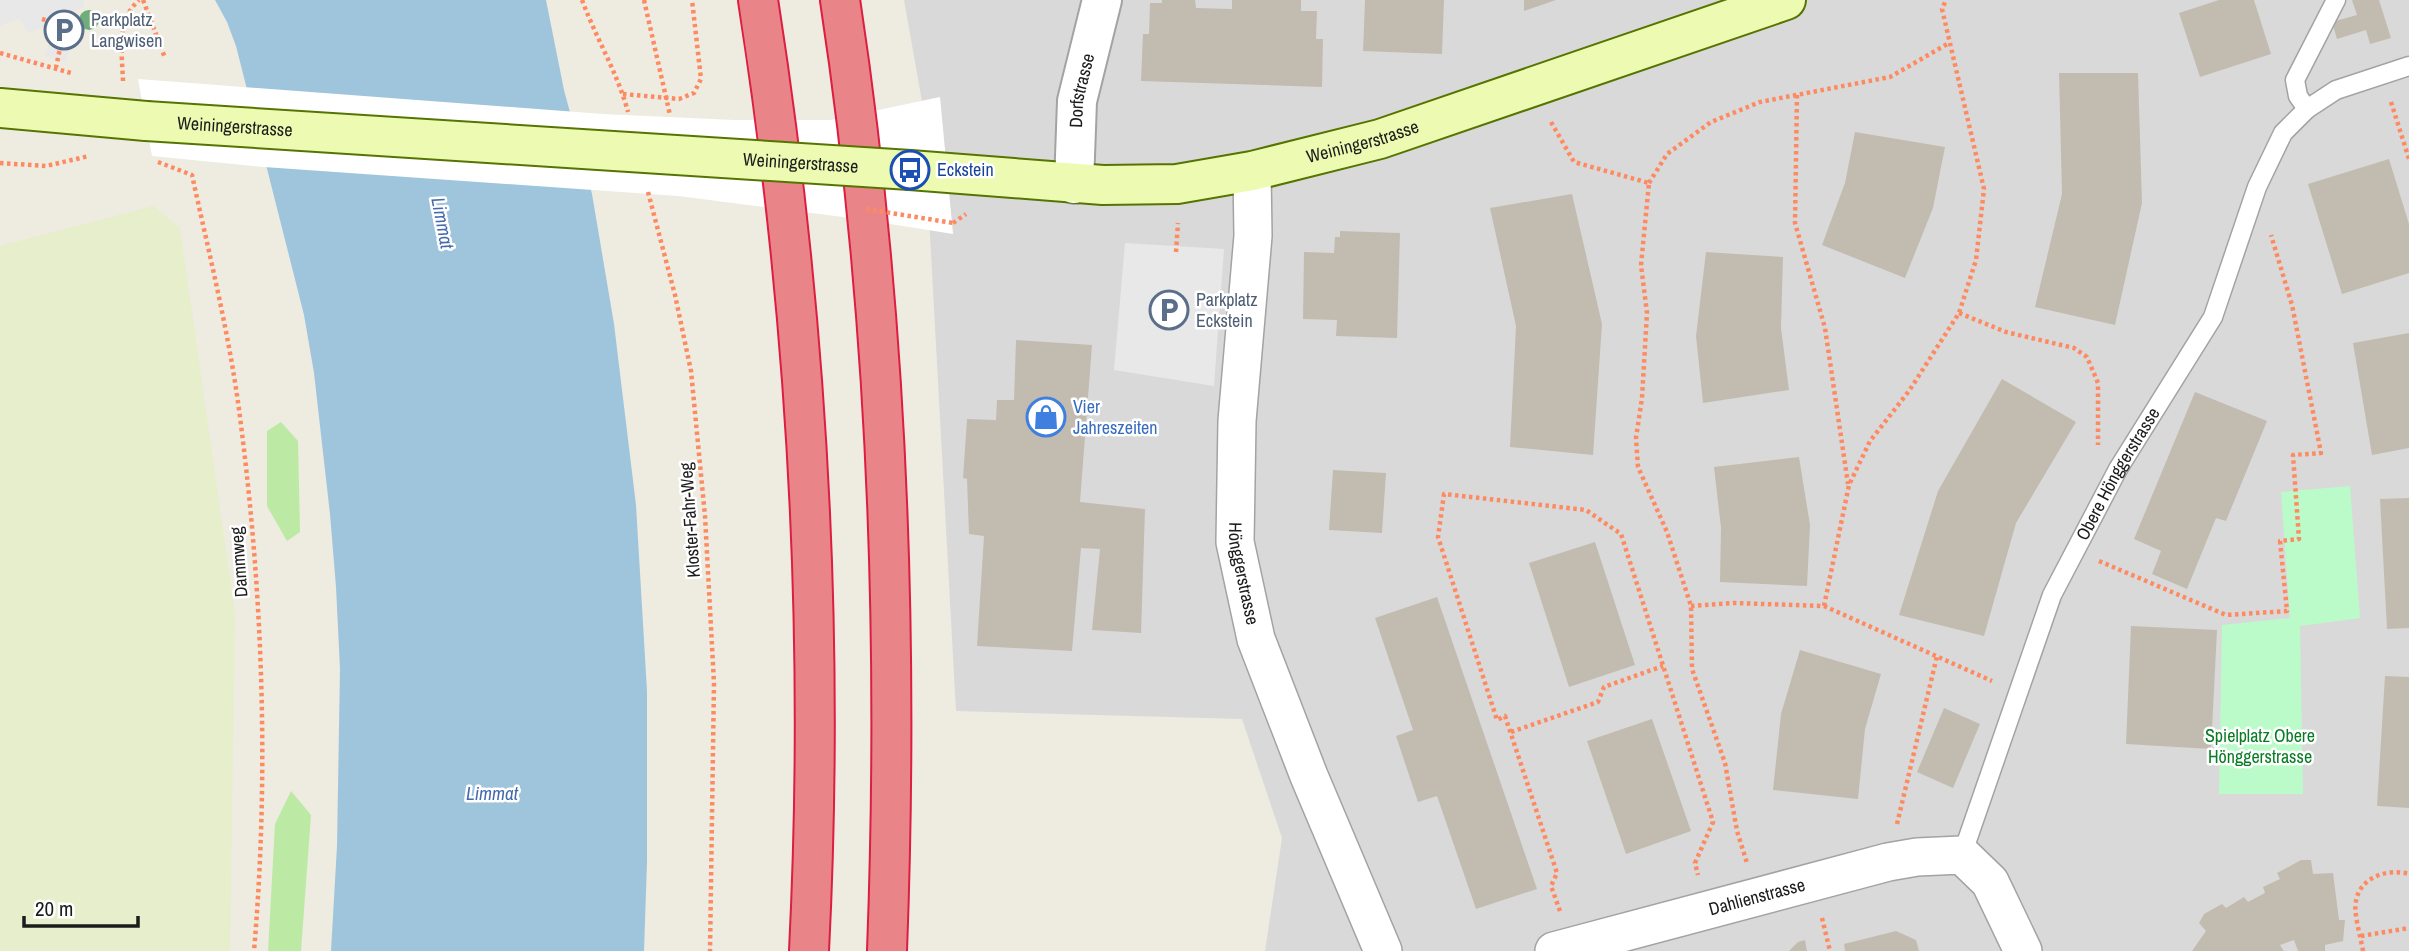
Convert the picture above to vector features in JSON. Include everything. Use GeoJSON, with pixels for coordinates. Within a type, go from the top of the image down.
{"type":"FeatureCollection","features":[{"type":"Feature","properties":{"kind":"highway"},"geometry":{"type":"LineString","coordinates":[[758,0],[788,218],[803,401],[814,711],[812,886],[808,951]]}},
{"type":"Feature","properties":{"kind":"highway"},"geometry":{"type":"LineString","coordinates":[[841,0],[865,185],[888,498],[893,747],[887,951]]}},
{"type":"Feature","properties":{"kind":"main road","name":"Weiningerstrasse"},"geometry":{"type":"LineString","coordinates":[[0,108],[145,121],[947,172],[1103,186],[1177,184],[1252,171],[1380,139],[1786,0]]}},
{"type":"Feature","properties":{"kind":"street","name":"Dorfstrasse"},"geometry":{"type":"LineString","coordinates":[[1074,184],[1077,101],[1102,0]]}},
{"type":"Feature","properties":{"kind":"street","name":"Hönggerstrasse"},"geometry":{"type":"LineString","coordinates":[[1252,171],[1253,236],[1237,421],[1236,542],[1256,639],[1308,776],[1383,951]]}},
{"type":"Feature","properties":{"kind":"street","name":"Dahlienstrasse"},"geometry":{"type":"LineString","coordinates":[[1563,948],[1888,862],[1917,857],[1962,855]]}},
{"type":"Feature","properties":{"kind":"street"},"geometry":{"type":"LineString","coordinates":[[1962,855],[1990,883],[2023,951]]}},
{"type":"Feature","properties":{"kind":"lane"},"geometry":{"type":"LineString","coordinates":[[2307,108],[2298,96],[2295,80],[2336,0]]}},
{"type":"Feature","properties":{"kind":"lane","name":"Obere Hönggerstrasse"},"geometry":{"type":"LineString","coordinates":[[1962,855],[2052,595],[2118,469],[2213,317],[2257,187],[2283,133],[2307,108],[2336,90],[2409,66]]}},
{"type":"Feature","properties":{"kind":"path"},"geometry":{"type":"LineString","coordinates":[[124,87],[121,36],[128,10],[141,0],[165,58]]}},
{"type":"Feature","properties":{"kind":"path"},"geometry":{"type":"LineString","coordinates":[[582,0],[623,94],[630,122]]}},
{"type":"Feature","properties":{"kind":"path"},"geometry":{"type":"LineString","coordinates":[[644,0],[671,119]]}},
{"type":"Feature","properties":{"kind":"path"},"geometry":{"type":"LineString","coordinates":[[623,94],[679,99],[694,93],[701,79],[692,0]]}},
{"type":"Feature","properties":{"kind":"path"},"geometry":{"type":"LineString","coordinates":[[1824,606],[1849,485],[1870,441],[1909,391],[1959,313],[1976,260],[1984,189],[1942,9],[1946,0]]}},
{"type":"Feature","properties":{"kind":"path"},"geometry":{"type":"LineString","coordinates":[[42,19],[53,22],[61,44],[56,67]]}},
{"type":"Feature","properties":{"kind":"path"},"geometry":{"type":"LineString","coordinates":[[1758,896],[1737,831],[1725,762],[1692,669],[1691,606],[1667,532],[1638,467],[1636,438],[1642,398],[1647,313],[1641,265],[1649,183],[1667,154],[1711,122],[1760,102],[1890,77],[1949,43]]}},
{"type":"Feature","properties":{"kind":"path"},"geometry":{"type":"LineString","coordinates":[[2383,74],[2409,159]]}},
{"type":"Feature","properties":{"kind":"path"},"geometry":{"type":"LineString","coordinates":[[1797,95],[1795,223],[1825,328],[1849,485]]}},
{"type":"Feature","properties":{"kind":"path"},"geometry":{"type":"LineString","coordinates":[[1541,125],[1551,122],[1574,162],[1649,183]]}},
{"type":"Feature","properties":{"kind":"path"},"geometry":{"type":"LineString","coordinates":[[0,163],[46,166],[93,155]]}},
{"type":"Feature","properties":{"kind":"path","name":"Dammweg"},"geometry":{"type":"LineString","coordinates":[[192,175],[219,295],[241,424],[254,562],[263,796],[254,951]]}},
{"type":"Feature","properties":{"kind":"path"},"geometry":{"type":"LineString","coordinates":[[2075,552],[2226,615],[2287,611],[2280,541],[2299,538],[2293,455],[2321,453],[2292,305],[2257,187]]}},
{"type":"Feature","properties":{"kind":"path","name":"Kloster-Fahr-Weg"},"geometry":{"type":"LineString","coordinates":[[647,189],[675,295],[691,371],[705,516],[714,683],[710,951]]}},
{"type":"Feature","properties":{"kind":"path"},"geometry":{"type":"LineString","coordinates":[[1176,252],[1178,223]]}},
{"type":"Feature","properties":{"kind":"path"},"geometry":{"type":"LineString","coordinates":[[1959,313],[2006,332],[2074,348],[2087,357],[2098,383],[2097,435],[2106,494]]}},
{"type":"Feature","properties":{"kind":"path"},"geometry":{"type":"LineString","coordinates":[[1563,948],[1551,886],[1558,873],[1505,716],[1497,720],[1438,537],[1444,494],[1586,510],[1621,534],[1713,822],[1695,863],[1707,909]]}},
{"type":"Feature","properties":{"kind":"path"},"geometry":{"type":"LineString","coordinates":[[1691,606],[1734,603],[1824,606],[2019,692]]}},
{"type":"Feature","properties":{"kind":"path"},"geometry":{"type":"LineString","coordinates":[[1888,862],[1937,656]]}},
{"type":"Feature","properties":{"kind":"path"},"geometry":{"type":"LineString","coordinates":[[1511,732],[1598,702],[1604,687],[1663,667]]}},
{"type":"Feature","properties":{"kind":"path"},"geometry":{"type":"LineString","coordinates":[[2363,951],[2355,902],[2364,885],[2372,877],[2390,871],[2409,874]]}},
{"type":"Feature","properties":{"kind":"path"},"geometry":{"type":"LineString","coordinates":[[2361,936],[2409,928]]}},
{"type":"Feature","properties":{"kind":"shaded area","name":"Parkplatz Langwisen"},"geometry":{"type":"Polygon","coordinates":[[[0,0],[83,0],[85,7],[72,12],[81,35],[69,40],[66,62],[45,56],[52,34],[49,26],[27,33],[20,18],[0,26],[0,0]]]}},
{"type":"Feature","properties":{"kind":"shaded area"},"geometry":{"type":"Polygon","coordinates":[[[904,0],[2409,0],[2409,951],[1265,951],[1282,838],[1242,719],[956,711],[923,107],[904,0]]]}},
{"type":"Feature","properties":{"kind":"shaded area","name":"Parkplatz Eckstein"},"geometry":{"type":"Polygon","coordinates":[[[1125,243],[1224,249],[1214,386],[1114,370],[1125,243]]]}},
{"type":"Feature","properties":{"kind":"green space"},"geometry":{"type":"Polygon","coordinates":[[[153,206],[180,228],[235,614],[230,951],[0,951],[0,246],[153,206]]]}},
{"type":"Feature","properties":{"kind":"green space"},"geometry":{"type":"Polygon","coordinates":[[[281,422],[298,441],[300,532],[287,541],[267,506],[267,431],[281,422]]]}},
{"type":"Feature","properties":{"kind":"green space","name":"Spielplatz Obere Hönggerstrasse"},"geometry":{"type":"Polygon","coordinates":[[[2350,486],[2360,618],[2300,626],[2303,794],[2219,794],[2222,625],[2290,618],[2281,492],[2350,486]]]}},
{"type":"Feature","properties":{"kind":"green space"},"geometry":{"type":"Polygon","coordinates":[[[291,791],[311,815],[301,951],[268,951],[275,824],[291,791]]]}},
{"type":"Feature","properties":{"kind":"water","name":"Limmat"},"geometry":{"type":"Polygon","coordinates":[[[215,0],[546,0],[564,90],[592,194],[614,324],[636,505],[647,691],[644,951],[331,951],[337,846],[340,669],[330,514],[314,373],[304,315],[236,46],[215,0]]]}},
{"type":"Feature","properties":{"kind":"pier"},"geometry":{"type":"Polygon","coordinates":[[[138,79],[603,114],[734,120],[831,120],[940,97],[953,234],[678,196],[264,167],[152,156],[138,79]]]}},
{"type":"Feature","properties":{"kind":"building"},"geometry":{"type":"Polygon","coordinates":[[[1162,0],[1195,0],[1196,8],[1232,9],[1232,0],[1301,0],[1301,11],[1317,11],[1316,39],[1323,39],[1322,87],[1141,81],[1143,34],[1149,34],[1150,3],[1162,3],[1162,0]]]}},
{"type":"Feature","properties":{"kind":"building"},"geometry":{"type":"Polygon","coordinates":[[[1365,0],[1444,0],[1442,54],[1363,51],[1365,0]]]}},
{"type":"Feature","properties":{"kind":"building"},"geometry":{"type":"Polygon","coordinates":[[[1524,0],[1556,0],[1524,11],[1524,0]]]}},
{"type":"Feature","properties":{"kind":"building"},"geometry":{"type":"Polygon","coordinates":[[[2219,0],[2254,0],[2271,54],[2200,77],[2179,13],[2219,0]]]}},
{"type":"Feature","properties":{"kind":"building"},"geometry":{"type":"Polygon","coordinates":[[[2352,0],[2379,0],[2391,38],[2370,44],[2366,30],[2337,39],[2332,22],[2357,15],[2352,0]]]}},
{"type":"Feature","properties":{"kind":"building"},"geometry":{"type":"Polygon","coordinates":[[[2059,73],[2138,73],[2142,203],[2115,325],[2035,307],[2062,194],[2059,73]]]}},
{"type":"Feature","properties":{"kind":"building"},"geometry":{"type":"Polygon","coordinates":[[[1855,132],[1945,147],[1933,208],[1905,278],[1822,245],[1845,183],[1855,132]]]}},
{"type":"Feature","properties":{"kind":"building"},"geometry":{"type":"Polygon","coordinates":[[[2389,159],[2409,224],[2409,273],[2342,294],[2308,184],[2389,159]]]}},
{"type":"Feature","properties":{"kind":"building"},"geometry":{"type":"Polygon","coordinates":[[[1572,194],[1602,324],[1593,455],[1510,447],[1516,326],[1490,208],[1572,194]]]}},
{"type":"Feature","properties":{"kind":"building"},"geometry":{"type":"Polygon","coordinates":[[[1340,231],[1400,233],[1397,338],[1336,336],[1337,320],[1303,319],[1304,252],[1334,253],[1335,237],[1340,237],[1340,231]]]}},
{"type":"Feature","properties":{"kind":"building"},"geometry":{"type":"Polygon","coordinates":[[[1706,252],[1783,257],[1781,328],[1789,390],[1703,403],[1696,336],[1706,252]]]}},
{"type":"Feature","properties":{"kind":"building"},"geometry":{"type":"Polygon","coordinates":[[[2409,333],[2409,448],[2372,455],[2353,343],[2409,333]]]}},
{"type":"Feature","properties":{"kind":"building"},"geometry":{"type":"Polygon","coordinates":[[[1016,340],[1092,345],[1080,502],[1145,509],[1141,633],[1092,630],[1100,549],[1081,548],[1072,651],[977,646],[984,536],[969,534],[967,479],[963,478],[967,419],[996,420],[997,400],[1014,400],[1016,340]]]}},
{"type":"Feature","properties":{"kind":"building"},"geometry":{"type":"Polygon","coordinates":[[[2002,379],[2076,422],[2016,523],[1984,636],[1899,615],[1938,491],[2002,379]]]}},
{"type":"Feature","properties":{"kind":"building"},"geometry":{"type":"Polygon","coordinates":[[[2195,392],[2267,421],[2226,521],[2216,518],[2187,589],[2152,574],[2161,551],[2134,539],[2195,392]]]}},
{"type":"Feature","properties":{"kind":"building"},"geometry":{"type":"Polygon","coordinates":[[[1799,457],[1810,525],[1807,586],[1720,582],[1721,528],[1714,467],[1799,457]]]}},
{"type":"Feature","properties":{"kind":"building"},"geometry":{"type":"Polygon","coordinates":[[[1333,470],[1386,473],[1382,533],[1329,530],[1333,470]]]}},
{"type":"Feature","properties":{"kind":"building"},"geometry":{"type":"Polygon","coordinates":[[[2409,498],[2409,628],[2387,629],[2380,499],[2409,498]]]}},
{"type":"Feature","properties":{"kind":"building"},"geometry":{"type":"Polygon","coordinates":[[[1595,542],[1635,665],[1569,687],[1529,563],[1595,542]]]}},
{"type":"Feature","properties":{"kind":"building"},"geometry":{"type":"Polygon","coordinates":[[[1437,597],[1537,889],[1476,909],[1437,796],[1418,802],[1396,736],[1413,730],[1375,618],[1437,597]]]}},
{"type":"Feature","properties":{"kind":"building"},"geometry":{"type":"Polygon","coordinates":[[[2131,626],[2217,630],[2211,749],[2126,744],[2131,626]]]}},
{"type":"Feature","properties":{"kind":"building"},"geometry":{"type":"Polygon","coordinates":[[[1800,650],[1881,674],[1865,729],[1858,799],[1773,790],[1781,714],[1800,650]]]}},
{"type":"Feature","properties":{"kind":"building"},"geometry":{"type":"Polygon","coordinates":[[[2385,676],[2409,677],[2409,808],[2377,806],[2385,676]]]}},
{"type":"Feature","properties":{"kind":"building"},"geometry":{"type":"Polygon","coordinates":[[[1944,708],[1980,724],[1953,788],[1917,772],[1944,708]]]}},
{"type":"Feature","properties":{"kind":"building"},"geometry":{"type":"Polygon","coordinates":[[[1652,719],[1691,831],[1626,854],[1587,741],[1652,719]]]}},
{"type":"Feature","properties":{"kind":"building"},"geometry":{"type":"Polygon","coordinates":[[[2301,860],[2311,860],[2313,874],[2333,873],[2339,920],[2345,920],[2343,941],[2325,945],[2325,951],[2298,951],[2294,940],[2280,945],[2284,951],[2192,951],[2206,931],[2199,923],[2204,914],[2222,904],[2226,908],[2244,897],[2248,902],[2265,893],[2263,887],[2280,879],[2277,873],[2301,860]]]}},
{"type":"Feature","properties":{"kind":"building"},"geometry":{"type":"Polygon","coordinates":[[[1896,931],[1916,940],[1919,951],[1845,951],[1844,944],[1896,931]]]}},
{"type":"Feature","properties":{"kind":"building"},"geometry":{"type":"Polygon","coordinates":[[[1805,940],[1807,951],[1789,951],[1798,942],[1805,940]]]}},
{"type":"Feature","properties":{"kind":"place","name":"Parkplatz Langwisen"},"geometry":{"type":"Point","coordinates":[64,30]}},
{"type":"Feature","properties":{"kind":"place","name":"Eckstein"},"geometry":{"type":"Point","coordinates":[910,170]}},
{"type":"Feature","properties":{"kind":"place","name":"Parkplatz Eckstein"},"geometry":{"type":"Point","coordinates":[1169,310]}},
{"type":"Feature","properties":{"kind":"place","name":"Vier Jahreszeiten"},"geometry":{"type":"Point","coordinates":[1046,417]}}]}
